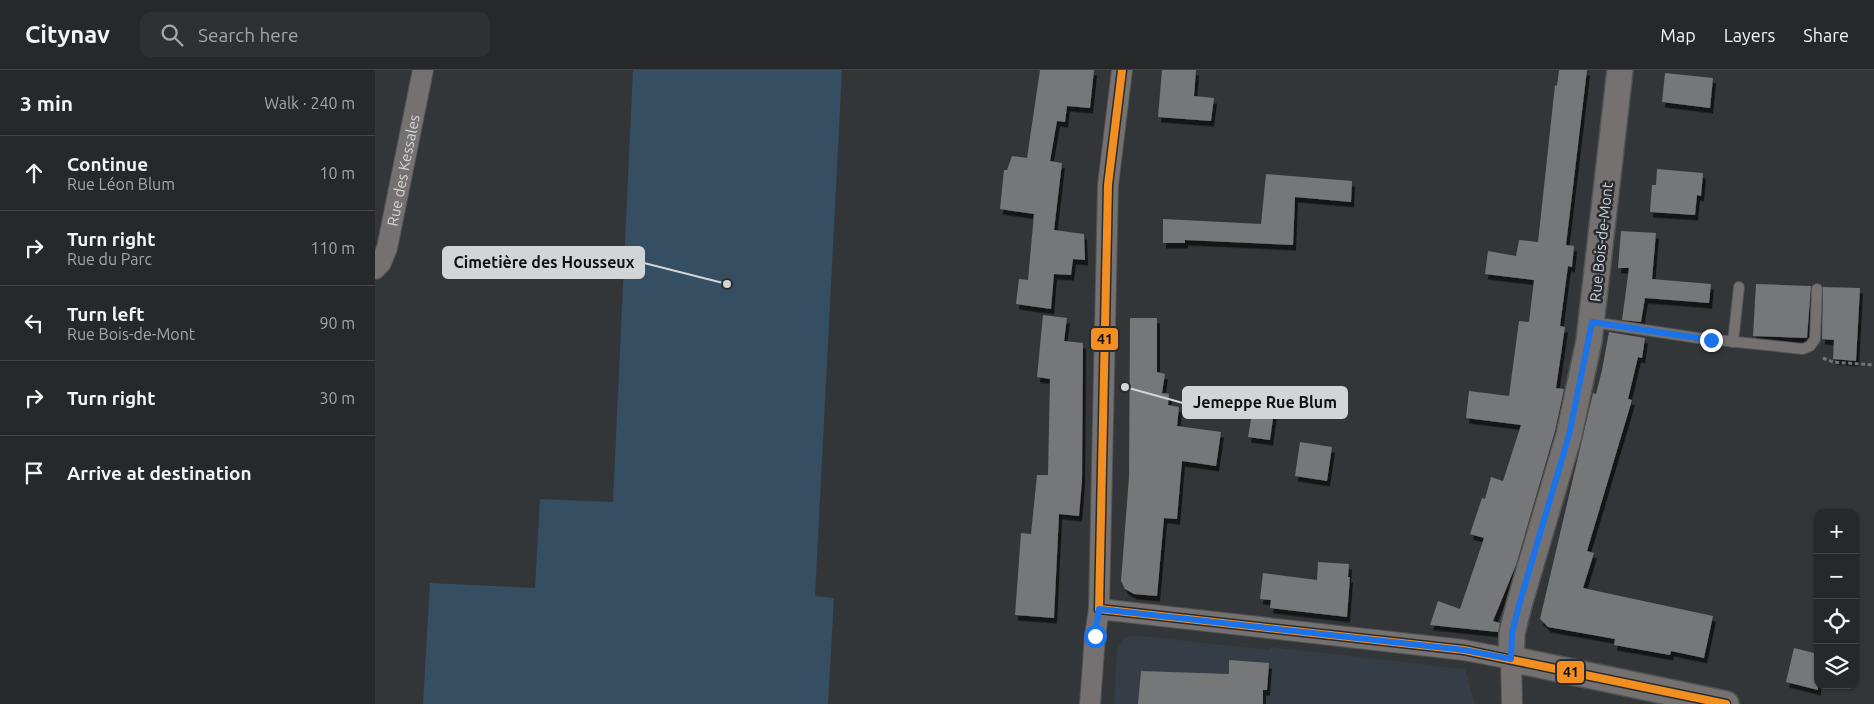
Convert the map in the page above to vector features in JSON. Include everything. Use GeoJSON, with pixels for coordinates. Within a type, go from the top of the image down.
{"type":"FeatureCollection","features":[{"type":"Feature","properties":{"kind":"street","name":"Rue des Kessales"},"geometry":{"type":"LineString","coordinates":[[375,269],[381,263],[387,248],[423,70]]}},
{"type":"Feature","properties":{"kind":"street"},"geometry":{"type":"LineString","coordinates":[[1090,704],[1099,609],[1108,185],[1122,70]]}},
{"type":"Feature","properties":{"kind":"street","name":"Rue Bois-de-Mont"},"geometry":{"type":"LineString","coordinates":[[1512,704],[1512,633],[1569,435],[1592,322],[1620,70]]}},
{"type":"Feature","properties":{"kind":"street"},"geometry":{"type":"LineString","coordinates":[[1099,609],[1464,650],[1726,704]]}},
{"type":"Feature","properties":{"kind":"lane"},"geometry":{"type":"LineString","coordinates":[[1733,342],[1739,287]]}},
{"type":"Feature","properties":{"kind":"lane"},"geometry":{"type":"LineString","coordinates":[[1592,322],[1733,342],[1803,349],[1810,346],[1815,339],[1817,289]]}},
{"type":"Feature","properties":{"kind":"path"},"geometry":{"type":"LineString","coordinates":[[1803,349],[1833,362],[1874,365]]}},
{"type":"Feature","properties":{"kind":"shaded area"},"geometry":{"type":"Polygon","coordinates":[[[633,70],[842,70],[815,596],[834,598],[828,704],[423,704],[430,583],[535,588],[540,499],[613,502],[633,70]]]}},
{"type":"Feature","properties":{"kind":"shaded area"},"geometry":{"type":"Polygon","coordinates":[[[1132,635],[1270,650],[1270,647],[1465,669],[1475,704],[1114,704],[1117,652],[1119,645],[1125,638],[1132,635]]]}},
{"type":"Feature","properties":{"kind":"building"},"geometry":{"type":"Polygon","coordinates":[[[1040,70],[1094,70],[1090,108],[1067,106],[1065,122],[1057,121],[1050,161],[1062,163],[1054,230],[1084,234],[1085,260],[1073,259],[1071,275],[1054,274],[1051,309],[1016,304],[1019,279],[1028,280],[1034,214],[1000,209],[1004,170],[1007,170],[1012,156],[1027,158],[1040,70]]]}},
{"type":"Feature","properties":{"kind":"building"},"geometry":{"type":"Polygon","coordinates":[[[1162,70],[1196,70],[1194,96],[1214,98],[1211,121],[1158,117],[1162,70]]]}},
{"type":"Feature","properties":{"kind":"building"},"geometry":{"type":"Polygon","coordinates":[[[1559,70],[1587,70],[1566,245],[1574,246],[1572,267],[1568,266],[1560,326],[1565,327],[1556,388],[1564,389],[1555,431],[1516,565],[1493,621],[1500,623],[1498,632],[1430,625],[1438,601],[1460,609],[1484,538],[1470,534],[1482,498],[1485,499],[1491,477],[1503,481],[1521,425],[1466,418],[1469,391],[1509,396],[1519,321],[1529,322],[1534,280],[1485,274],[1488,251],[1516,256],[1519,240],[1538,242],[1555,85],[1557,86],[1559,70]]]}},
{"type":"Feature","properties":{"kind":"building"},"geometry":{"type":"Polygon","coordinates":[[[1665,73],[1713,78],[1710,108],[1662,102],[1665,73]]]}},
{"type":"Feature","properties":{"kind":"building"},"geometry":{"type":"Polygon","coordinates":[[[1657,169],[1703,173],[1701,196],[1697,195],[1695,215],[1650,212],[1652,185],[1656,185],[1657,169]]]}},
{"type":"Feature","properties":{"kind":"building"},"geometry":{"type":"Polygon","coordinates":[[[1266,174],[1352,181],[1351,202],[1295,197],[1293,245],[1185,240],[1185,243],[1163,243],[1163,219],[1261,224],[1266,174]]]}},
{"type":"Feature","properties":{"kind":"building"},"geometry":{"type":"Polygon","coordinates":[[[1621,231],[1656,233],[1652,279],[1711,284],[1709,303],[1645,298],[1641,322],[1622,320],[1629,268],[1618,268],[1621,231]]]}},
{"type":"Feature","properties":{"kind":"building"},"geometry":{"type":"Polygon","coordinates":[[[1756,284],[1811,286],[1807,338],[1753,336],[1756,284]]]}},
{"type":"Feature","properties":{"kind":"building"},"geometry":{"type":"Polygon","coordinates":[[[1823,287],[1860,288],[1856,361],[1833,359],[1834,340],[1822,339],[1823,287]]]}},
{"type":"Feature","properties":{"kind":"building"},"geometry":{"type":"Polygon","coordinates":[[[1043,315],[1067,318],[1064,341],[1083,343],[1082,480],[1079,516],[1059,514],[1054,618],[1015,615],[1021,533],[1031,534],[1037,475],[1048,475],[1050,379],[1037,377],[1043,315]]]}},
{"type":"Feature","properties":{"kind":"building"},"geometry":{"type":"Polygon","coordinates":[[[1130,318],[1157,318],[1157,372],[1165,374],[1162,393],[1169,394],[1168,405],[1179,407],[1177,426],[1221,432],[1216,466],[1182,461],[1177,519],[1164,518],[1157,596],[1134,594],[1125,589],[1121,581],[1129,477],[1130,318]]]}},
{"type":"Feature","properties":{"kind":"building"},"geometry":{"type":"Polygon","coordinates":[[[1609,332],[1645,338],[1642,358],[1638,357],[1628,399],[1632,400],[1587,551],[1594,553],[1583,588],[1713,616],[1704,658],[1671,651],[1670,655],[1614,645],[1615,639],[1548,627],[1540,619],[1593,393],[1596,394],[1602,370],[1609,332]]]}},
{"type":"Feature","properties":{"kind":"building"},"geometry":{"type":"Polygon","coordinates":[[[1253,408],[1274,411],[1270,440],[1248,437],[1253,408]]]}},
{"type":"Feature","properties":{"kind":"building"},"geometry":{"type":"Polygon","coordinates":[[[1300,442],[1332,447],[1327,481],[1295,476],[1300,442]]]}},
{"type":"Feature","properties":{"kind":"building"},"geometry":{"type":"Polygon","coordinates":[[[1318,562],[1349,564],[1347,617],[1270,608],[1271,600],[1260,599],[1263,573],[1317,580],[1318,562]]]}},
{"type":"Feature","properties":{"kind":"building"},"geometry":{"type":"Polygon","coordinates":[[[1794,648],[1814,653],[1814,689],[1786,682],[1794,648]]]}},
{"type":"Feature","properties":{"kind":"building"},"geometry":{"type":"Polygon","coordinates":[[[1229,660],[1269,663],[1267,690],[1263,690],[1263,704],[1138,704],[1141,671],[1229,674],[1229,660]]]}},
{"type":"Feature","properties":{"kind":"transit line","name":"41"},"geometry":{"type":"LineString","coordinates":[[1099,609],[1108,185],[1122,70]]}},
{"type":"Feature","properties":{"kind":"transit line","name":"41"},"geometry":{"type":"LineString","coordinates":[[1099,609],[1464,650],[1726,704]]}},
{"type":"Feature","properties":{"kind":"place","name":"Cimetière des Housseux"},"geometry":{"type":"Point","coordinates":[727,284]}},
{"type":"Feature","properties":{"kind":"place","name":"Jemeppe Rue Blum"},"geometry":{"type":"Point","coordinates":[1125,387]}},
{"type":"Feature","properties":{"kind":"route"},"geometry":{"type":"LineString","coordinates":[[1095,636],[1099,609],[1464,650],[1511,659],[1512,633],[1569,435],[1592,322],[1711,340]]}}]}
